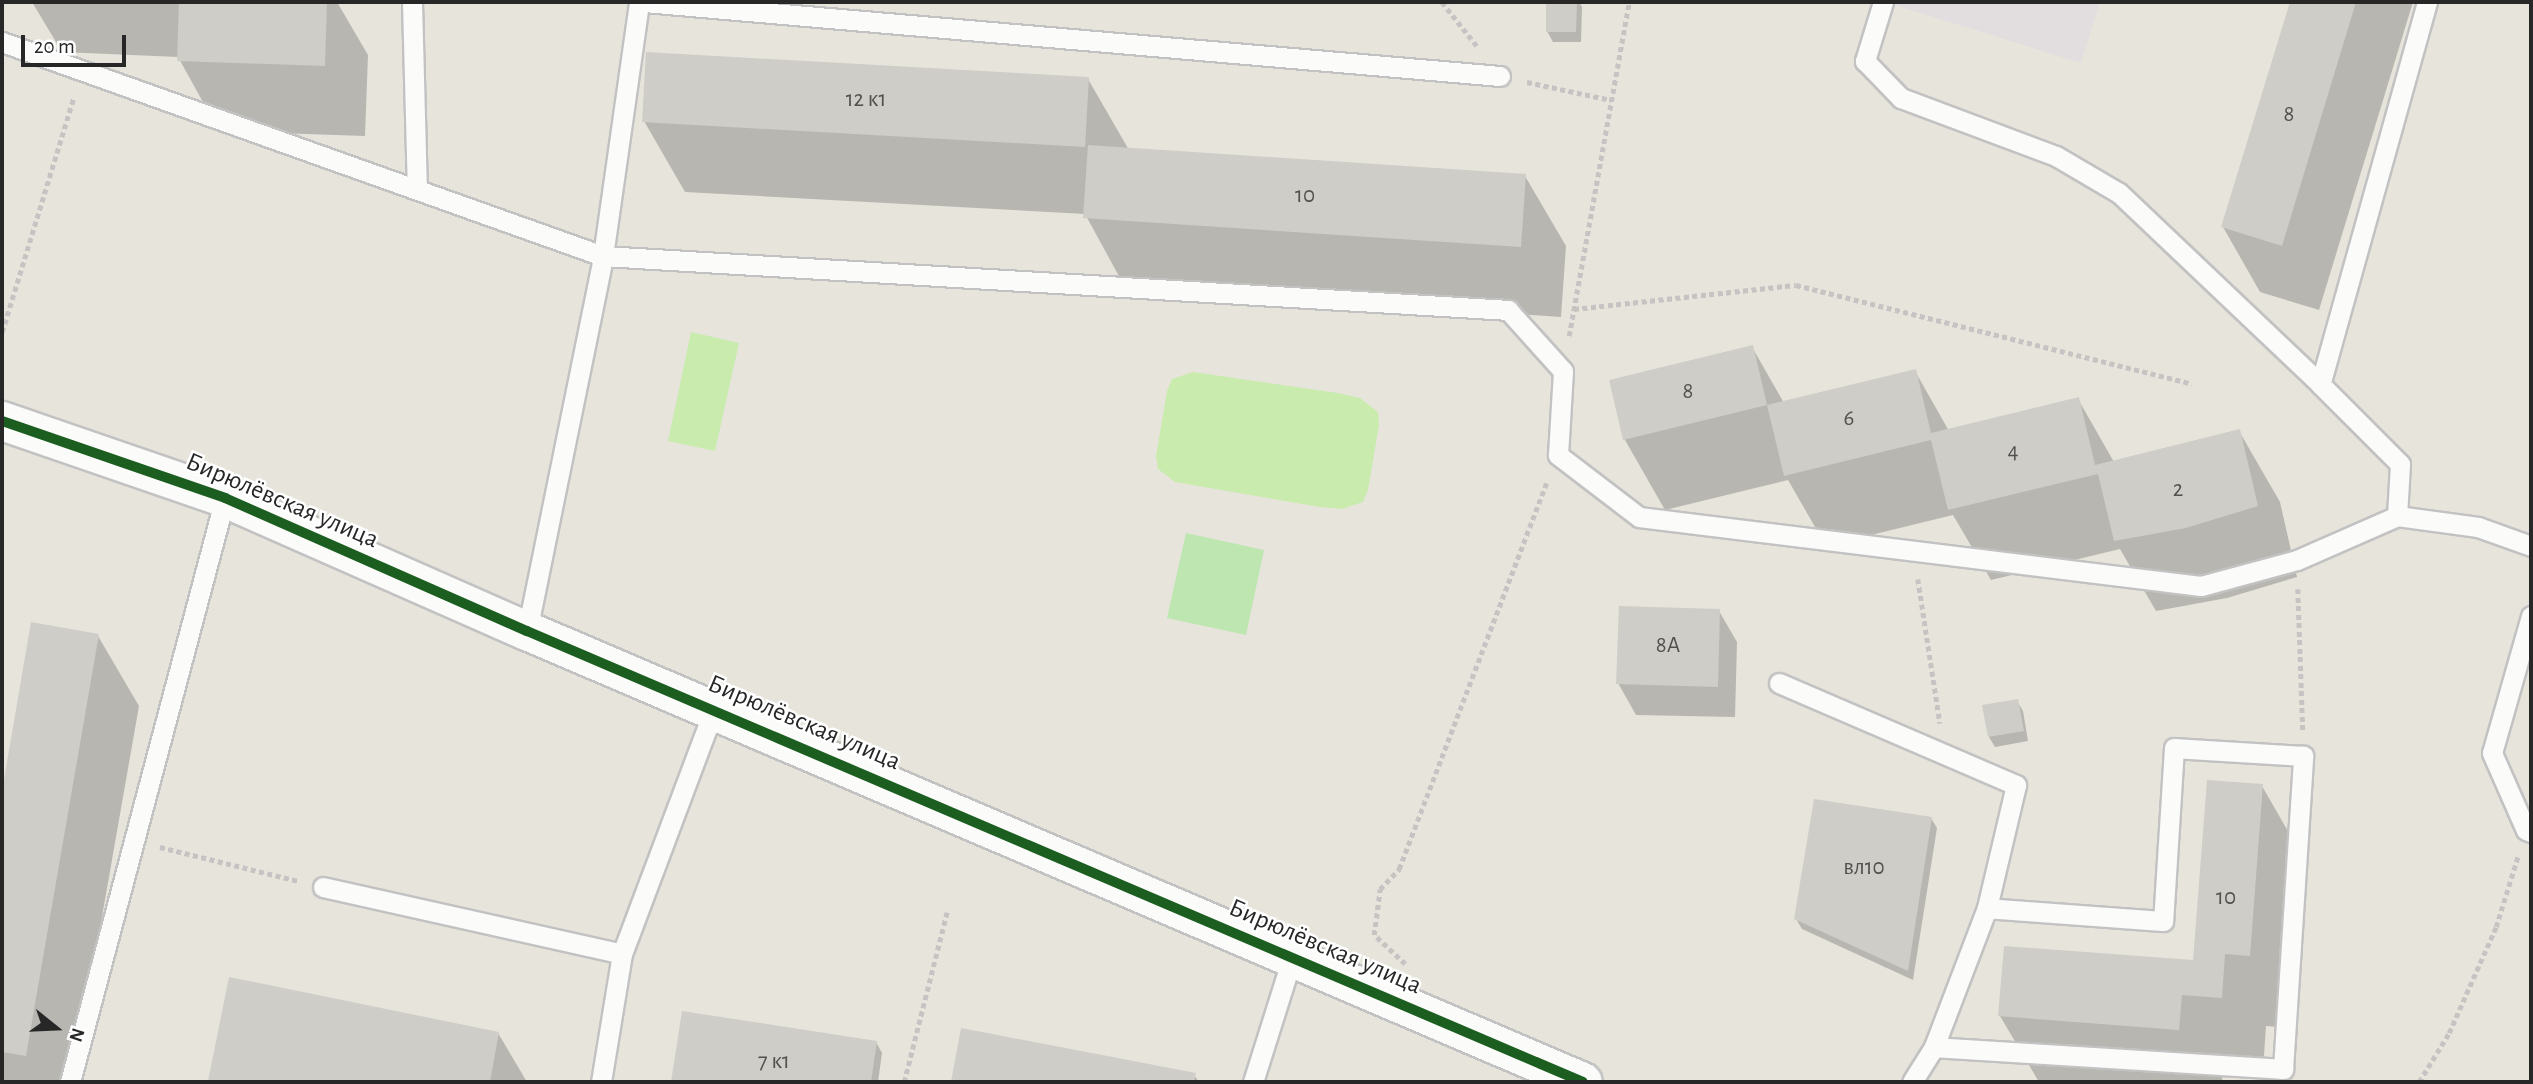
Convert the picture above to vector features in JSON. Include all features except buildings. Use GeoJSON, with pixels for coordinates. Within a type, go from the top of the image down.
{"type":"FeatureCollection","features":[{"type":"Feature","properties":{"kind":"street","name":"Бирюлёвская улица"},"geometry":{"type":"LineString","coordinates":[[2,421],[225,498],[527,631],[1583,1082]]}},
{"type":"Feature","properties":{"kind":"lane"},"geometry":{"type":"LineString","coordinates":[[412,2],[417,189]]}},
{"type":"Feature","properties":{"kind":"lane"},"geometry":{"type":"LineString","coordinates":[[527,631],[603,256],[641,2],[1500,76]]}},
{"type":"Feature","properties":{"kind":"lane"},"geometry":{"type":"LineString","coordinates":[[1884,2],[1865,61],[1901,98],[2056,156],[2119,193],[2400,464],[2397,516]]}},
{"type":"Feature","properties":{"kind":"lane"},"geometry":{"type":"LineString","coordinates":[[2320,384],[2427,2]]}},
{"type":"Feature","properties":{"kind":"lane"},"geometry":{"type":"LineString","coordinates":[[2,43],[82,69],[603,256],[1508,310],[1563,371],[1558,455],[1639,517],[2201,586],[2297,560],[2397,516],[2478,527],[2531,546]]}},
{"type":"Feature","properties":{"kind":"lane"},"geometry":{"type":"LineString","coordinates":[[70,1082],[225,498]]}},
{"type":"Feature","properties":{"kind":"lane"},"geometry":{"type":"LineString","coordinates":[[2529,831],[2492,753],[2531,616]]}},
{"type":"Feature","properties":{"kind":"lane"},"geometry":{"type":"LineString","coordinates":[[1779,683],[2016,785],[1987,908],[1934,1047],[1912,1082]]}},
{"type":"Feature","properties":{"kind":"lane"},"geometry":{"type":"LineString","coordinates":[[601,1082],[622,954],[714,709]]}},
{"type":"Feature","properties":{"kind":"lane"},"geometry":{"type":"LineString","coordinates":[[1934,1047],[2283,1069],[2303,756],[2174,748],[2163,921],[1987,908]]}},
{"type":"Feature","properties":{"kind":"lane"},"geometry":{"type":"LineString","coordinates":[[323,887],[622,954]]}},
{"type":"Feature","properties":{"kind":"lane"},"geometry":{"type":"LineString","coordinates":[[1254,1082],[1292,958]]}},
{"type":"Feature","properties":{"kind":"path"},"geometry":{"type":"LineString","coordinates":[[1442,2],[1500,76],[1611,100]]}},
{"type":"Feature","properties":{"kind":"path"},"geometry":{"type":"LineString","coordinates":[[1563,371],[1629,2]]}},
{"type":"Feature","properties":{"kind":"path"},"geometry":{"type":"LineString","coordinates":[[2,332],[82,69]]}},
{"type":"Feature","properties":{"kind":"path"},"geometry":{"type":"LineString","coordinates":[[1574,309],[1796,285],[2192,384]]}},
{"type":"Feature","properties":{"kind":"path"},"geometry":{"type":"LineString","coordinates":[[1405,964],[1374,935],[1380,889],[1399,869],[1558,455]]}},
{"type":"Feature","properties":{"kind":"path"},"geometry":{"type":"LineString","coordinates":[[1913,551],[1945,755]]}},
{"type":"Feature","properties":{"kind":"path"},"geometry":{"type":"LineString","coordinates":[[2297,560],[2303,756]]}},
{"type":"Feature","properties":{"kind":"path"},"geometry":{"type":"LineString","coordinates":[[2419,1082],[2449,1033],[2496,927],[2529,831]]}},
{"type":"Feature","properties":{"kind":"path"},"geometry":{"type":"LineString","coordinates":[[133,841],[323,887]]}},
{"type":"Feature","properties":{"kind":"path"},"geometry":{"type":"LineString","coordinates":[[904,1082],[947,912]]}},
{"type":"Feature","properties":{"kind":"shaded area"},"geometry":{"type":"Polygon","coordinates":[[[1885,2],[2100,2],[2081,63],[1885,2]]]}},
{"type":"Feature","properties":{"kind":"green space"},"geometry":{"type":"Polygon","coordinates":[[[691,332],[739,343],[715,451],[668,441],[691,332]]]}},
{"type":"Feature","properties":{"kind":"green space"},"geometry":{"type":"Polygon","coordinates":[[[1193,372],[1360,398],[1378,412],[1379,425],[1368,490],[1363,502],[1342,509],[1320,507],[1175,482],[1158,469],[1156,456],[1167,391],[1172,379],[1193,372]]]}},
{"type":"Feature","properties":{"kind":"green space"},"geometry":{"type":"Polygon","coordinates":[[[1186,533],[1264,550],[1246,635],[1167,618],[1186,533]]]}},
{"type":"Feature","properties":{"kind":"cycle path"},"geometry":{"type":"LineString","coordinates":[[2,421],[225,498],[527,631],[1583,1082]]}}]}
